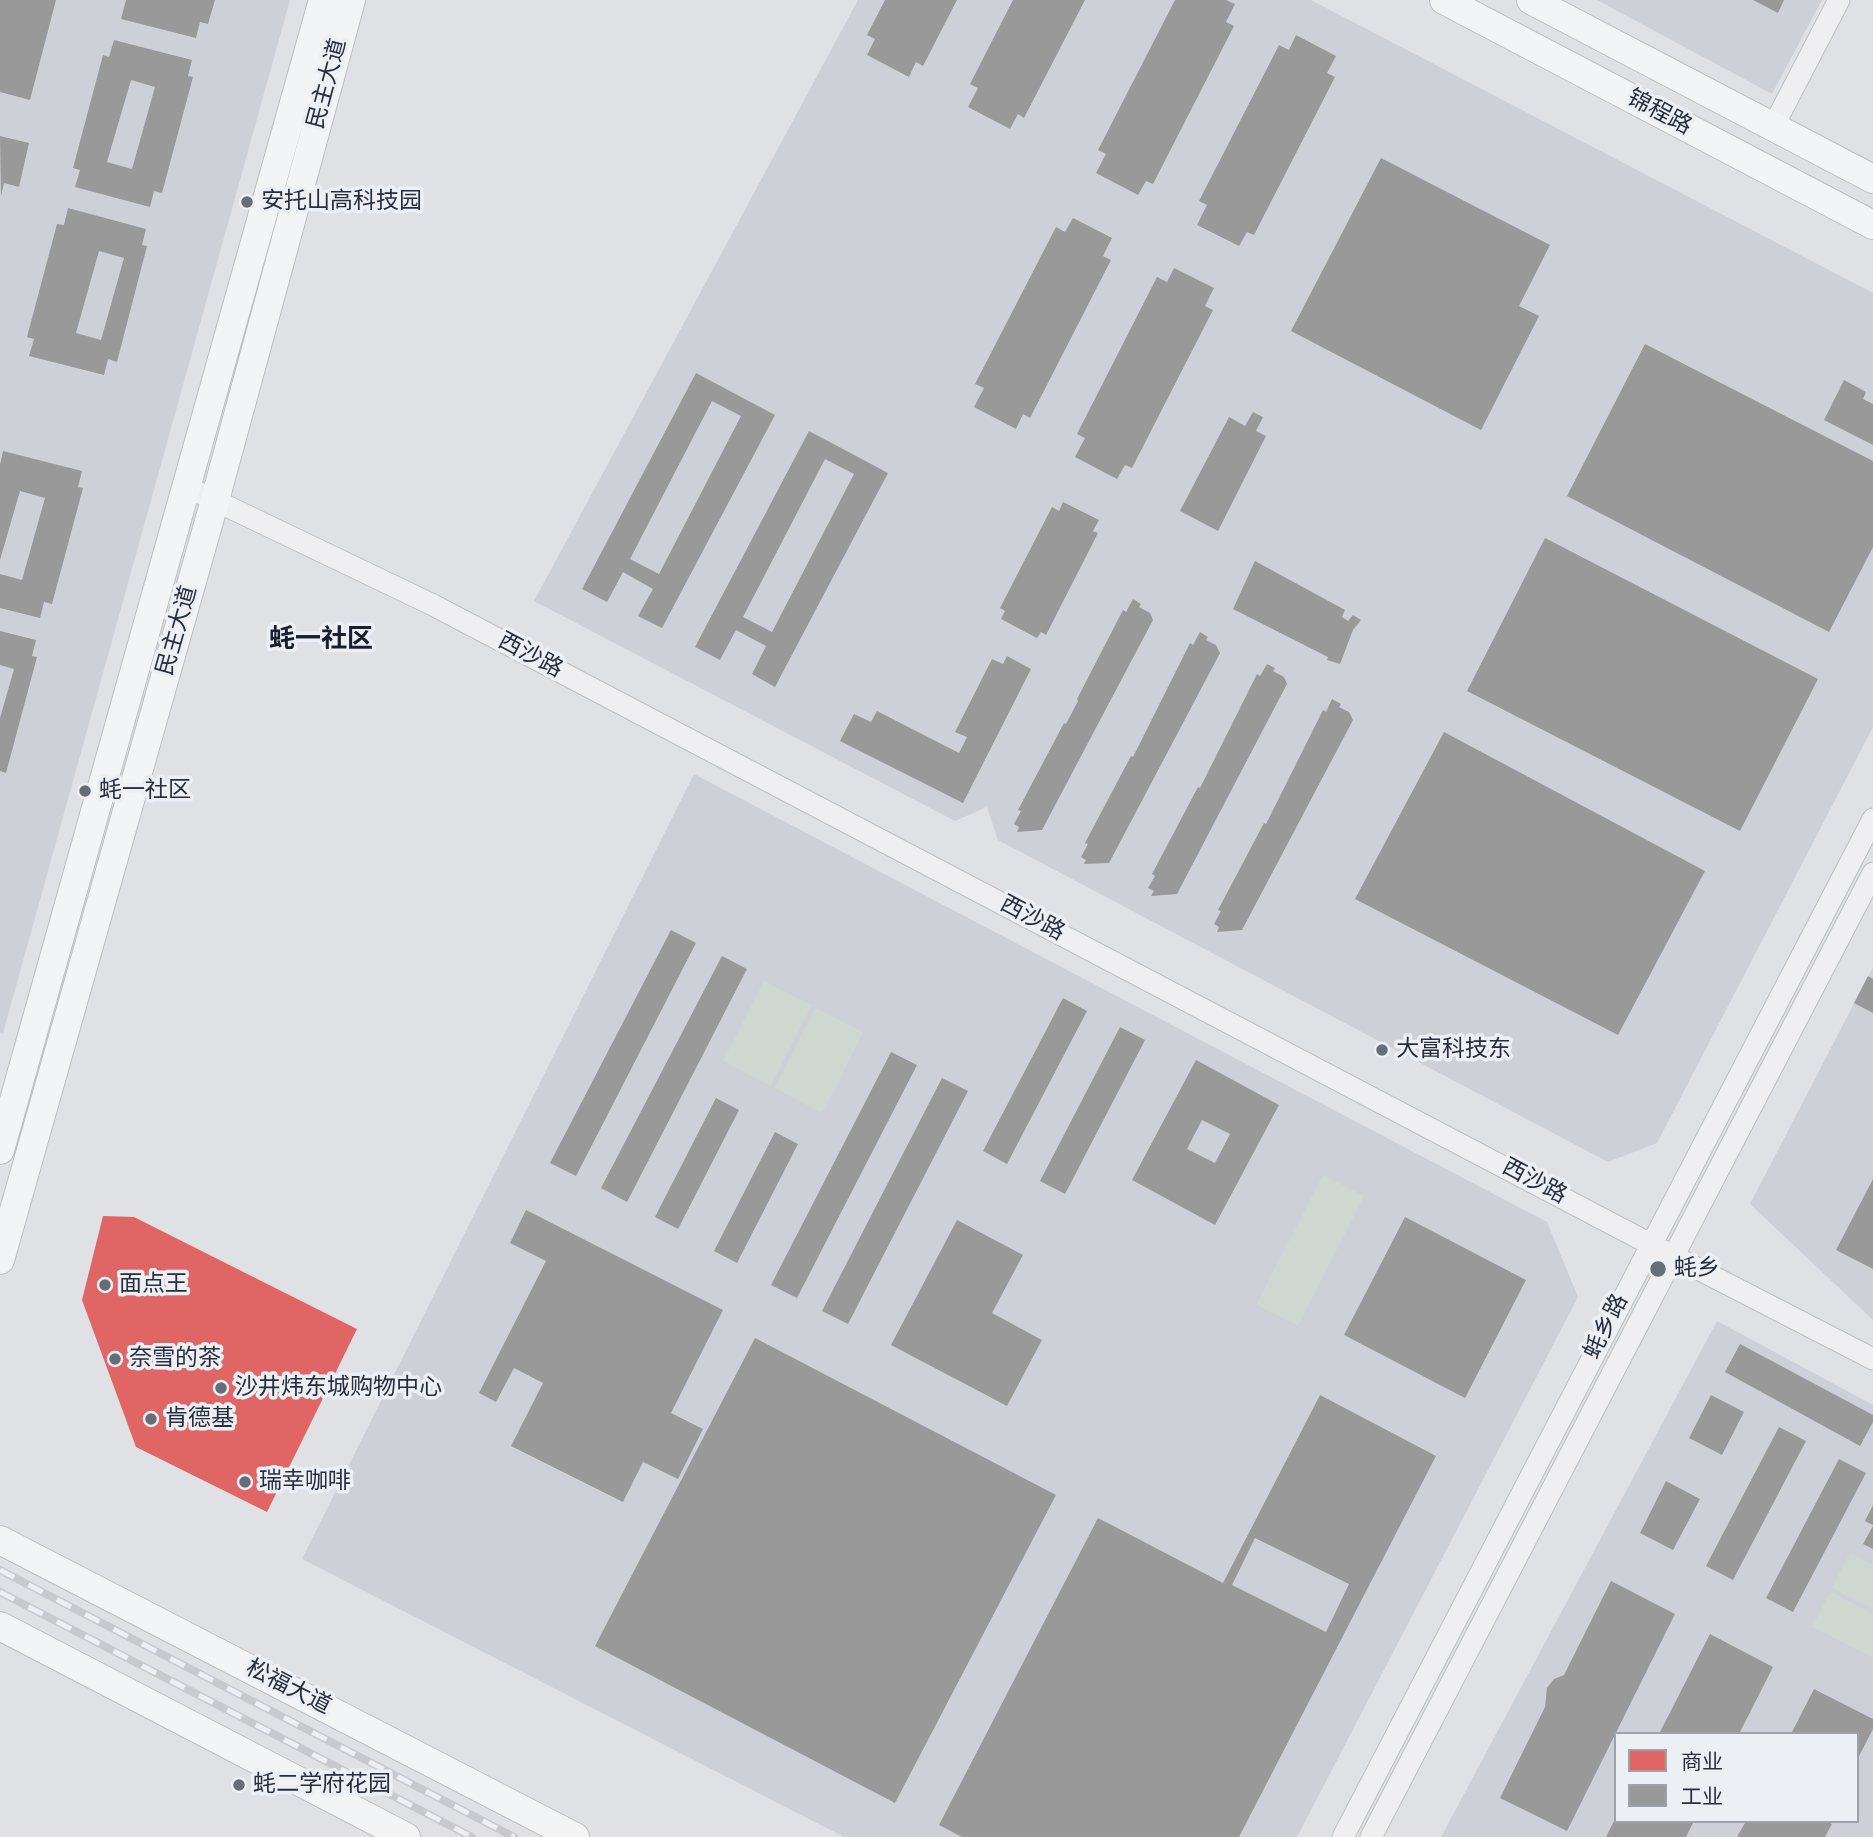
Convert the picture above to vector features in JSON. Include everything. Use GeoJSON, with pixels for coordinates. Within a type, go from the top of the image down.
{"type":"FeatureCollection","features":[{"type":"Feature","properties":{"kind":"main road","name":"民主大道"},"geometry":{"type":"LineString","coordinates":[[0,1150],[323,0]]}},
{"type":"Feature","properties":{"kind":"main road","name":"民主大道"},"geometry":{"type":"LineString","coordinates":[[0,1260],[215,500],[351,0]]}},
{"type":"Feature","properties":{"kind":"main road","name":"锦程路"},"geometry":{"type":"LineString","coordinates":[[1444,0],[1873,225]]}},
{"type":"Feature","properties":{"kind":"main road","name":"锦程路"},"geometry":{"type":"LineString","coordinates":[[1531,0],[1873,179]]}},
{"type":"Feature","properties":{"kind":"main road"},"geometry":{"type":"LineString","coordinates":[[0,1517],[19,1538],[53,1567]]}},
{"type":"Feature","properties":{"kind":"main road","name":"松福大道"},"geometry":{"type":"LineString","coordinates":[[0,1540],[575,1837]]}},
{"type":"Feature","properties":{"kind":"main road"},"geometry":{"type":"LineString","coordinates":[[8,1633],[406,1837]]}},
{"type":"Feature","properties":{"kind":"street"},"geometry":{"type":"LineString","coordinates":[[1773,127],[1839,0]]}},
{"type":"Feature","properties":{"kind":"street","name":"西沙路"},"geometry":{"type":"LineString","coordinates":[[187,487],[433,605],[1873,1359]]}},
{"type":"Feature","properties":{"kind":"street","name":"蚝乡路"},"geometry":{"type":"LineString","coordinates":[[1343,1837],[1873,819]]}},
{"type":"Feature","properties":{"kind":"street","name":"蚝乡路"},"geometry":{"type":"LineString","coordinates":[[1371,1837],[1873,873]]}},
{"type":"Feature","properties":{"kind":"shaded area"},"geometry":{"type":"Polygon","coordinates":[[[0,0],[290,0],[3,1033],[0,1032],[0,0]]]}},
{"type":"Feature","properties":{"kind":"shaded area"},"geometry":{"type":"Polygon","coordinates":[[[858,0],[1311,0],[1873,293],[1873,727],[1657,1143],[1608,1162],[998,840],[987,807],[955,821],[534,601],[858,0]]]}},
{"type":"Feature","properties":{"kind":"shaded area"},"geometry":{"type":"Polygon","coordinates":[[[1597,0],[1822,0],[1772,94],[1597,0]]]}},
{"type":"Feature","properties":{"kind":"shaded area"},"geometry":{"type":"Polygon","coordinates":[[[694,774],[1547,1222],[1578,1297],[1297,1837],[844,1837],[302,1559],[694,774]]]}},
{"type":"Feature","properties":{"kind":"shaded area"},"geometry":{"type":"Polygon","coordinates":[[[1873,967],[1873,1320],[1750,1204],[1873,967]]]}},
{"type":"Feature","properties":{"kind":"shaded area"},"geometry":{"type":"Polygon","coordinates":[[[764,981],[812,1005],[771,1086],[723,1061],[764,981]]]}},
{"type":"Feature","properties":{"kind":"shaded area"},"geometry":{"type":"Polygon","coordinates":[[[816,1008],[863,1033],[822,1113],[774,1088],[816,1008]]]}},
{"type":"Feature","properties":{"kind":"shaded area"},"geometry":{"type":"Polygon","coordinates":[[[1323,1175],[1364,1196],[1298,1326],[1256,1305],[1323,1175]]]}},
{"type":"Feature","properties":{"kind":"shaded area"},"geometry":{"type":"Polygon","coordinates":[[[1717,1321],[1873,1405],[1873,1837],[1441,1837],[1717,1321]]]}},
{"type":"Feature","properties":{"kind":"shaded area"},"geometry":{"type":"Polygon","coordinates":[[[1850,1553],[1873,1565],[1873,1609],[1832,1588],[1850,1553]]]}},
{"type":"Feature","properties":{"kind":"shaded area"},"geometry":{"type":"Polygon","coordinates":[[[1830,1592],[1873,1614],[1873,1658],[1812,1627],[1830,1592]]]}},
{"type":"Feature","properties":{"kind":"building: 商业","name":"沙井炜东城购物中心"},"geometry":{"type":"Polygon","coordinates":[[[103,1216],[134,1217],[357,1329],[267,1512],[136,1447],[82,1300],[103,1216]]]}},
{"type":"Feature","properties":{"kind":"building: 工业"},"geometry":{"type":"Polygon","coordinates":[[[0,0],[56,0],[30,100],[0,92],[0,0]]]}},
{"type":"Feature","properties":{"kind":"building: 工业"},"geometry":{"type":"Polygon","coordinates":[[[126,0],[215,0],[208,24],[200,22],[196,38],[121,19],[126,0]]]}},
{"type":"Feature","properties":{"kind":"building: 工业"},"geometry":{"type":"Polygon","coordinates":[[[885,0],[957,0],[923,66],[916,62],[909,77],[867,55],[875,39],[867,35],[885,0]]]}},
{"type":"Feature","properties":{"kind":"building: 工业"},"geometry":{"type":"Polygon","coordinates":[[[1013,0],[1085,0],[1024,118],[1018,114],[1010,129],[968,107],[978,88],[970,84],[1013,0]]]}},
{"type":"Feature","properties":{"kind":"building: 工业"},"geometry":{"type":"Polygon","coordinates":[[[1175,0],[1226,0],[1235,4],[1226,22],[1234,26],[1153,184],[1146,181],[1138,195],[1096,173],[1106,154],[1098,150],[1175,0]]]}},
{"type":"Feature","properties":{"kind":"building: 工业"},"geometry":{"type":"Polygon","coordinates":[[[1753,0],[1784,0],[1778,13],[1753,0]]]}},
{"type":"Feature","properties":{"kind":"building: 工业"},"geometry":{"type":"Polygon","coordinates":[[[1296,35],[1336,56],[1327,73],[1335,77],[1254,235],[1247,232],[1239,246],[1197,225],[1207,205],[1199,201],[1279,45],[1289,50],[1296,35]]]}},
{"type":"Feature","properties":{"kind":"building: 工业"},"geometry":{"type":"Polygon","coordinates":[[[114,40],[192,60],[188,76],[193,77],[162,193],[154,191],[150,207],[75,187],[80,170],[73,168],[103,55],[109,57],[114,40]],[[131,80],[107,162],[132,169],[155,87],[131,80]]]}},
{"type":"Feature","properties":{"kind":"building: 工业"},"geometry":{"type":"Polygon","coordinates":[[[0,136],[29,143],[19,187],[4,183],[1,196],[0,136]]]}},
{"type":"Feature","properties":{"kind":"building: 工业"},"geometry":{"type":"Polygon","coordinates":[[[1381,158],[1550,245],[1519,306],[1539,316],[1481,430],[1291,331],[1381,158]]]}},
{"type":"Feature","properties":{"kind":"building: 工业"},"geometry":{"type":"Polygon","coordinates":[[[68,208],[146,229],[142,245],[147,246],[117,362],[108,359],[104,375],[29,356],[34,339],[27,337],[57,224],[64,225],[68,208]],[[99,251],[76,333],[101,340],[124,258],[99,251]]]}},
{"type":"Feature","properties":{"kind":"building: 工业"},"geometry":{"type":"Polygon","coordinates":[[[1073,218],[1112,238],[1103,256],[1111,260],[1030,418],[1023,414],[1016,429],[974,407],[984,388],[975,384],[1056,227],[1065,232],[1073,218]]]}},
{"type":"Feature","properties":{"kind":"building: 工业"},"geometry":{"type":"Polygon","coordinates":[[[1174,268],[1214,288],[1205,306],[1213,310],[1132,468],[1125,465],[1117,479],[1075,457],[1085,438],[1077,434],[1157,277],[1167,282],[1174,268]]]}},
{"type":"Feature","properties":{"kind":"building: 工业"},"geometry":{"type":"Polygon","coordinates":[[[1645,344],[1873,461],[1873,547],[1829,632],[1567,496],[1645,344]]]}},
{"type":"Feature","properties":{"kind":"building: 工业"},"geometry":{"type":"Polygon","coordinates":[[[696,373],[775,415],[662,628],[638,616],[653,589],[623,572],[607,602],[582,589],[696,373]],[[712,401],[630,559],[659,574],[741,416],[712,401]]]}},
{"type":"Feature","properties":{"kind":"building: 工业"},"geometry":{"type":"Polygon","coordinates":[[[1844,380],[1866,392],[1863,399],[1873,404],[1873,445],[1824,420],[1844,380]]]}},
{"type":"Feature","properties":{"kind":"building: 工业"},"geometry":{"type":"Polygon","coordinates":[[[1253,412],[1263,417],[1256,431],[1266,436],[1218,531],[1180,511],[1229,417],[1245,426],[1253,412]]]}},
{"type":"Feature","properties":{"kind":"building: 工业"},"geometry":{"type":"Polygon","coordinates":[[[809,431],[888,473],[775,687],[752,674],[766,646],[736,630],[720,660],[695,647],[809,431]],[[825,459],[743,617],[772,632],[854,474],[825,459]]]}},
{"type":"Feature","properties":{"kind":"building: 工业"},"geometry":{"type":"Polygon","coordinates":[[[3,451],[82,471],[78,487],[83,488],[52,604],[44,602],[40,618],[0,608],[0,574],[22,580],[45,498],[20,491],[0,560],[0,465],[3,451]]]}},
{"type":"Feature","properties":{"kind":"building: 工业"},"geometry":{"type":"Polygon","coordinates":[[[1063,502],[1099,520],[1093,531],[1098,533],[1046,635],[1041,632],[1037,638],[1001,619],[1005,611],[1000,608],[1052,507],[1059,511],[1063,502]]]}},
{"type":"Feature","properties":{"kind":"building: 工业"},"geometry":{"type":"Polygon","coordinates":[[[1545,538],[1818,679],[1740,831],[1467,691],[1545,538]]]}},
{"type":"Feature","properties":{"kind":"building: 工业"},"geometry":{"type":"Polygon","coordinates":[[[1255,561],[1345,610],[1342,617],[1348,621],[1353,615],[1361,620],[1353,630],[1340,664],[1327,660],[1328,657],[1233,609],[1255,561]]]}},
{"type":"Feature","properties":{"kind":"building: 工业"},"geometry":{"type":"Polygon","coordinates":[[[1133,599],[1141,604],[1139,607],[1150,613],[1153,620],[1042,830],[1017,832],[1019,827],[1014,824],[1021,811],[1018,810],[1064,723],[1066,724],[1123,610],[1126,612],[1133,599]]]}},
{"type":"Feature","properties":{"kind":"building: 工业"},"geometry":{"type":"Polygon","coordinates":[[[0,631],[36,640],[32,656],[37,657],[6,773],[0,771],[0,718],[14,669],[0,665],[0,631]]]}},
{"type":"Feature","properties":{"kind":"building: 工业"},"geometry":{"type":"Polygon","coordinates":[[[1200,632],[1208,637],[1206,640],[1216,645],[1220,653],[1109,863],[1084,864],[1086,860],[1081,857],[1088,844],[1085,843],[1131,756],[1133,757],[1190,643],[1193,645],[1200,632]]]}},
{"type":"Feature","properties":{"kind":"building: 工业"},"geometry":{"type":"Polygon","coordinates":[[[1007,656],[1031,669],[963,803],[840,741],[854,714],[871,722],[877,711],[959,753],[967,737],[955,732],[992,659],[1003,664],[1007,656]]]}},
{"type":"Feature","properties":{"kind":"building: 工业"},"geometry":{"type":"Polygon","coordinates":[[[1267,664],[1284,677],[1287,684],[1177,894],[1151,896],[1154,891],[1148,888],[1155,876],[1152,874],[1198,787],[1200,788],[1257,674],[1260,676],[1267,664]]]}},
{"type":"Feature","properties":{"kind":"building: 工业"},"geometry":{"type":"Polygon","coordinates":[[[1332,699],[1341,704],[1339,707],[1349,712],[1353,720],[1242,930],[1217,932],[1219,927],[1214,924],[1221,911],[1218,910],[1264,823],[1266,824],[1323,710],[1326,712],[1332,699]]]}},
{"type":"Feature","properties":{"kind":"building: 工业"},"geometry":{"type":"Polygon","coordinates":[[[1444,732],[1705,871],[1618,1035],[1355,899],[1444,732]]]}},
{"type":"Feature","properties":{"kind":"building: 工业"},"geometry":{"type":"Polygon","coordinates":[[[671,930],[696,943],[576,1176],[550,1163],[671,930]]]}},
{"type":"Feature","properties":{"kind":"building: 工业"},"geometry":{"type":"Polygon","coordinates":[[[722,956],[747,969],[627,1202],[601,1188],[722,956]]]}},
{"type":"Feature","properties":{"kind":"building: 工业"},"geometry":{"type":"Polygon","coordinates":[[[1868,976],[1873,979],[1873,1013],[1854,1003],[1868,976]]]}},
{"type":"Feature","properties":{"kind":"building: 工业"},"geometry":{"type":"Polygon","coordinates":[[[1063,998],[1087,1011],[1007,1164],[983,1151],[1063,998]]]}},
{"type":"Feature","properties":{"kind":"building: 工业"},"geometry":{"type":"Polygon","coordinates":[[[1120,1027],[1145,1040],[1065,1194],[1040,1181],[1120,1027]]]}},
{"type":"Feature","properties":{"kind":"building: 工业"},"geometry":{"type":"Polygon","coordinates":[[[891,1052],[917,1065],[797,1298],[771,1285],[891,1052]]]}},
{"type":"Feature","properties":{"kind":"building: 工业"},"geometry":{"type":"Polygon","coordinates":[[[1196,1060],[1279,1105],[1215,1225],[1132,1180],[1196,1060]],[[1202,1120],[1187,1149],[1215,1163],[1230,1134],[1202,1120]]]}},
{"type":"Feature","properties":{"kind":"building: 工业"},"geometry":{"type":"Polygon","coordinates":[[[942,1078],[968,1091],[848,1324],[822,1311],[942,1078]]]}},
{"type":"Feature","properties":{"kind":"building: 工业"},"geometry":{"type":"Polygon","coordinates":[[[716,1098],[739,1110],[678,1229],[655,1217],[716,1098]]]}},
{"type":"Feature","properties":{"kind":"building: 工业"},"geometry":{"type":"Polygon","coordinates":[[[775,1132],[798,1144],[737,1263],[714,1251],[775,1132]]]}},
{"type":"Feature","properties":{"kind":"building: 工业"},"geometry":{"type":"Polygon","coordinates":[[[1873,1179],[1873,1269],[1836,1250],[1873,1179]]]}},
{"type":"Feature","properties":{"kind":"building: 工业"},"geometry":{"type":"Polygon","coordinates":[[[526,1210],[723,1310],[671,1413],[703,1429],[678,1479],[643,1462],[623,1502],[511,1446],[543,1383],[514,1368],[496,1402],[479,1393],[546,1261],[510,1243],[526,1210]]]}},
{"type":"Feature","properties":{"kind":"building: 工业"},"geometry":{"type":"Polygon","coordinates":[[[1405,1217],[1526,1280],[1465,1398],[1344,1335],[1405,1217]]]}},
{"type":"Feature","properties":{"kind":"building: 工业"},"geometry":{"type":"Polygon","coordinates":[[[957,1220],[1023,1255],[992,1313],[1042,1340],[1007,1406],[891,1345],[957,1220]]]}},
{"type":"Feature","properties":{"kind":"building: 工业"},"geometry":{"type":"Polygon","coordinates":[[[755,1338],[1056,1495],[895,1803],[595,1646],[755,1338]]]}},
{"type":"Feature","properties":{"kind":"building: 工业"},"geometry":{"type":"Polygon","coordinates":[[[1740,1344],[1873,1415],[1873,1422],[1860,1446],[1725,1372],[1740,1344]]]}},
{"type":"Feature","properties":{"kind":"building: 工业"},"geometry":{"type":"Polygon","coordinates":[[[1320,1395],[1436,1456],[1239,1837],[962,1837],[939,1825],[1098,1518],[1223,1583],[1320,1395]],[[1255,1538],[1232,1585],[1326,1632],[1349,1584],[1255,1538]]]}},
{"type":"Feature","properties":{"kind":"building: 工业"},"geometry":{"type":"Polygon","coordinates":[[[1711,1395],[1744,1412],[1722,1455],[1689,1438],[1711,1395]]]}},
{"type":"Feature","properties":{"kind":"building: 工业"},"geometry":{"type":"Polygon","coordinates":[[[1779,1427],[1806,1441],[1733,1580],[1706,1566],[1779,1427]]]}},
{"type":"Feature","properties":{"kind":"building: 工业"},"geometry":{"type":"Polygon","coordinates":[[[1839,1459],[1866,1473],[1793,1612],[1766,1598],[1839,1459]]]}},
{"type":"Feature","properties":{"kind":"building: 工业"},"geometry":{"type":"Polygon","coordinates":[[[1666,1481],[1700,1499],[1673,1550],[1640,1533],[1666,1481]]]}},
{"type":"Feature","properties":{"kind":"building: 工业"},"geometry":{"type":"Polygon","coordinates":[[[1873,1505],[1873,1525],[1865,1521],[1873,1505]]]}},
{"type":"Feature","properties":{"kind":"building: 工业"},"geometry":{"type":"Polygon","coordinates":[[[1873,1526],[1873,1549],[1863,1544],[1873,1526]]]}},
{"type":"Feature","properties":{"kind":"building: 工业"},"geometry":{"type":"Polygon","coordinates":[[[1611,1581],[1675,1614],[1567,1831],[1500,1798],[1545,1707],[1547,1688],[1554,1679],[1564,1675],[1611,1581]]]}},
{"type":"Feature","properties":{"kind":"building: 工业"},"geometry":{"type":"Polygon","coordinates":[[[1710,1634],[1773,1667],[1740,1732],[1660,1732],[1710,1634]]]}},
{"type":"Feature","properties":{"kind":"building: 工业"},"geometry":{"type":"Polygon","coordinates":[[[1814,1689],[1873,1719],[1873,1729],[1859,1756],[1859,1732],[1792,1732],[1814,1689]]]}},
{"type":"Feature","properties":{"kind":"building: 工业"},"geometry":{"type":"Polygon","coordinates":[[[1614,1821],[1693,1823],[1686,1837],[1606,1837],[1614,1821]]]}},
{"type":"Feature","properties":{"kind":"building: 工业"},"geometry":{"type":"Polygon","coordinates":[[[1745,1823],[1832,1824],[1825,1837],[1737,1837],[1745,1823]]]}},
{"type":"Feature","properties":{"kind":"railway"},"geometry":{"type":"LineString","coordinates":[[0,1570],[514,1837]]}},
{"type":"Feature","properties":{"kind":"railway"},"geometry":{"type":"LineString","coordinates":[[0,1592],[472,1837]]}},
{"type":"Feature","properties":{"kind":"place","name":"安托山高科技园"},"geometry":{"type":"Point","coordinates":[247,202]}},
{"type":"Feature","properties":{"kind":"place","name":"蚝一社区"},"geometry":{"type":"Point","coordinates":[85,791]}},
{"type":"Feature","properties":{"kind":"place","name":"大富科技东"},"geometry":{"type":"Point","coordinates":[1382,1050]}},
{"type":"Feature","properties":{"kind":"place","name":"蚝乡"},"geometry":{"type":"Point","coordinates":[1658,1269]}},
{"type":"Feature","properties":{"kind":"place","name":"面点王"},"geometry":{"type":"Point","coordinates":[105,1285]}},
{"type":"Feature","properties":{"kind":"place","name":"奈雪的茶"},"geometry":{"type":"Point","coordinates":[115,1359]}},
{"type":"Feature","properties":{"kind":"place","name":"沙井炜东城购物中心"},"geometry":{"type":"Point","coordinates":[221,1388]}},
{"type":"Feature","properties":{"kind":"place","name":"肯德基"},"geometry":{"type":"Point","coordinates":[151,1419]}},
{"type":"Feature","properties":{"kind":"place","name":"瑞幸咖啡"},"geometry":{"type":"Point","coordinates":[245,1482]}},
{"type":"Feature","properties":{"kind":"place","name":"蚝二学府花园"},"geometry":{"type":"Point","coordinates":[239,1785]}},
{"type":"Feature","properties":{"kind":"district","name":"蚝一社区"},"geometry":{"type":"Point","coordinates":[321,640]}}]}
